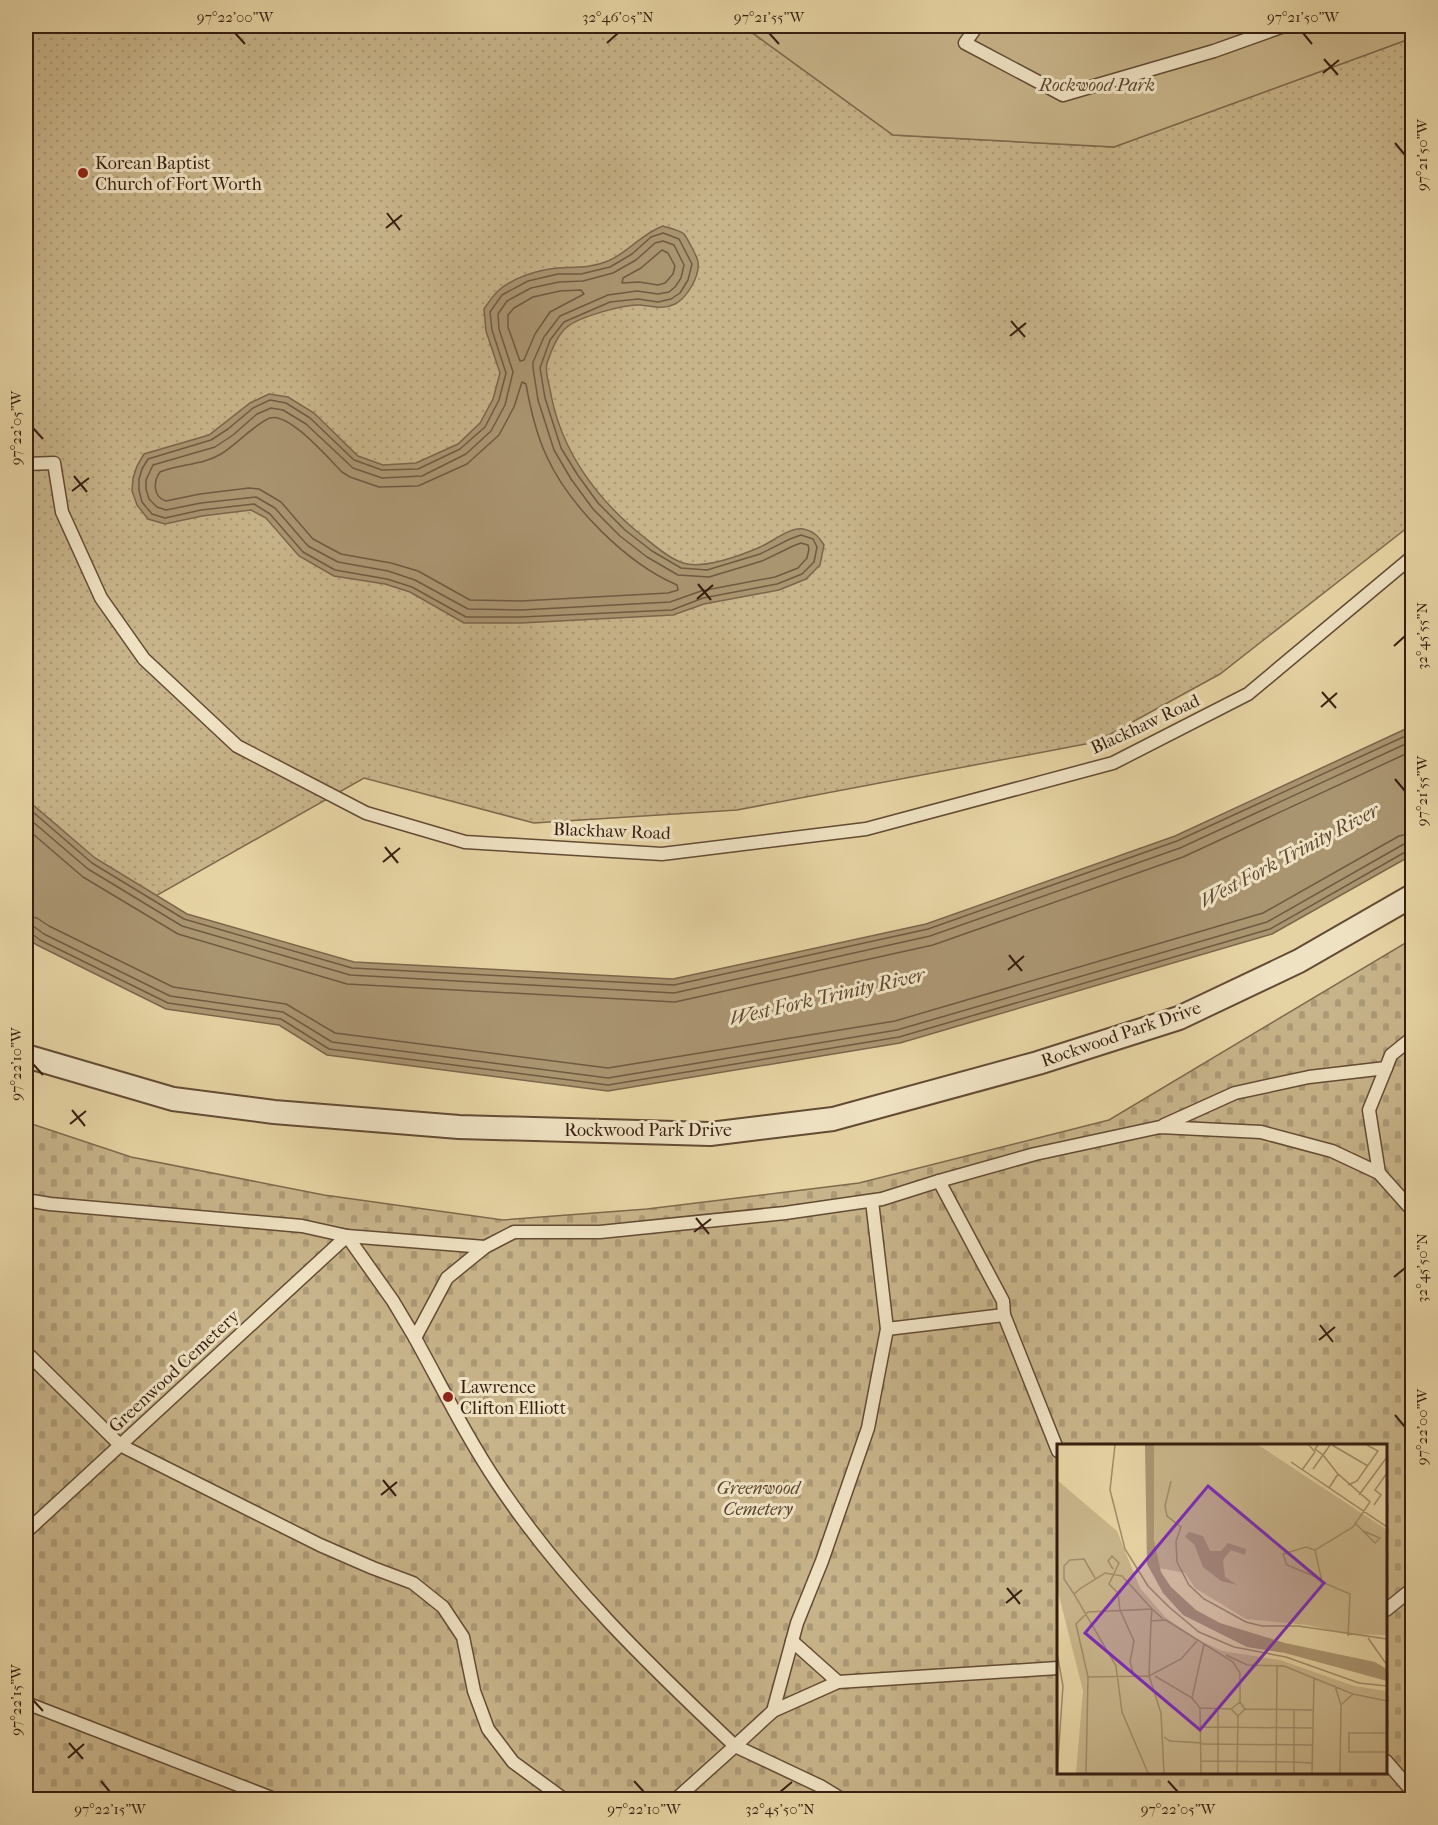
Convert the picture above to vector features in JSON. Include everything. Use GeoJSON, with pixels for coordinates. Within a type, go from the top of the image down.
{"type":"FeatureCollection","features":[{"type":"Feature","properties":{"kind":"street","name":"Rockwood Park Drive"},"geometry":{"type":"LineString","coordinates":[[26,1056],[173,1099],[274,1112],[459,1127],[710,1134],[833,1119],[1038,1063],[1179,1018],[1299,961],[1413,896]]}},
{"type":"Feature","properties":{"kind":"lane"},"geometry":{"type":"LineString","coordinates":[[977,26],[965,43],[1063,95],[1215,51],[1284,26]]}},
{"type":"Feature","properties":{"kind":"lane","name":"Blackhaw Road"},"geometry":{"type":"LineString","coordinates":[[26,464],[54,463],[62,512],[101,598],[144,659],[237,746],[366,813],[465,842],[662,854],[855,831],[1113,763],[1248,694],[1413,557]]}},
{"type":"Feature","properties":{"kind":"lane"},"geometry":{"type":"LineString","coordinates":[[1379,1173],[1368,1110],[1391,1055],[1413,1038]]}},
{"type":"Feature","properties":{"kind":"lane"},"geometry":{"type":"LineString","coordinates":[[415,1338],[447,1278],[485,1247],[514,1232],[600,1232],[785,1213],[872,1201],[1035,1154],[1160,1127],[1235,1093],[1309,1077],[1386,1068]]}},
{"type":"Feature","properties":{"kind":"lane"},"geometry":{"type":"LineString","coordinates":[[1160,1127],[1261,1132],[1332,1151],[1379,1173],[1413,1210]]}},
{"type":"Feature","properties":{"kind":"lane"},"geometry":{"type":"LineString","coordinates":[[939,1181],[1002,1301],[1005,1315],[1057,1445]]}},
{"type":"Feature","properties":{"kind":"lane"},"geometry":{"type":"LineString","coordinates":[[26,1200],[302,1226],[347,1236],[485,1247]]}},
{"type":"Feature","properties":{"kind":"lane"},"geometry":{"type":"LineString","coordinates":[[773,1711],[797,1623],[822,1561],[868,1428],[887,1329],[872,1201]]}},
{"type":"Feature","properties":{"kind":"lane"},"geometry":{"type":"LineString","coordinates":[[347,1236],[393,1301],[498,1485],[584,1595],[651,1667],[735,1746],[820,1786],[843,1800]]}},
{"type":"Feature","properties":{"kind":"lane","name":"Greenwood Cemetery"},"geometry":{"type":"LineString","coordinates":[[26,1532],[347,1236]]}},
{"type":"Feature","properties":{"kind":"lane"},"geometry":{"type":"LineString","coordinates":[[887,1329],[1005,1315]]}},
{"type":"Feature","properties":{"kind":"lane"},"geometry":{"type":"LineString","coordinates":[[26,1352],[120,1446],[320,1545],[413,1583],[443,1607],[463,1637],[474,1691],[488,1729],[513,1762],[565,1800]]}},
{"type":"Feature","properties":{"kind":"lane"},"geometry":{"type":"LineString","coordinates":[[1387,1609],[1413,1589]]}},
{"type":"Feature","properties":{"kind":"lane"},"geometry":{"type":"LineString","coordinates":[[792,1641],[838,1682]]}},
{"type":"Feature","properties":{"kind":"lane"},"geometry":{"type":"LineString","coordinates":[[675,1800],[773,1711],[838,1682],[1057,1668]]}},
{"type":"Feature","properties":{"kind":"lane"},"geometry":{"type":"LineString","coordinates":[[26,1703],[277,1800]]}},
{"type":"Feature","properties":{"kind":"lane"},"geometry":{"type":"LineString","coordinates":[[1387,1762],[1413,1791]]}},
{"type":"Feature","properties":{"kind":"green space"},"geometry":{"type":"Polygon","coordinates":[[[26,26],[743,26],[893,135],[1114,147],[1412,38],[1412,524],[1220,674],[1096,742],[737,810],[534,823],[364,778],[147,901],[26,827],[26,26]]]}},
{"type":"Feature","properties":{"kind":"green space","name":"Rockwood Park"},"geometry":{"type":"Polygon","coordinates":[[[743,26],[1412,26],[1412,38],[1114,147],[893,135],[743,26]]]}},
{"type":"Feature","properties":{"kind":"green space","name":"Greenwood Cemetery"},"geometry":{"type":"Polygon","coordinates":[[[1412,939],[1412,1799],[26,1800],[26,1122],[131,1157],[324,1195],[503,1220],[647,1209],[859,1183],[1109,1120],[1412,939]]]}},
{"type":"Feature","properties":{"kind":"water"},"geometry":{"type":"Polygon","coordinates":[[[663,226],[684,234],[698,262],[695,280],[684,297],[671,306],[633,305],[613,309],[581,319],[563,330],[552,349],[546,369],[562,433],[572,454],[597,491],[628,524],[668,556],[691,564],[721,561],[763,546],[792,530],[803,529],[816,535],[824,545],[820,565],[806,579],[779,590],[704,604],[673,615],[521,623],[464,623],[410,592],[385,584],[334,576],[299,556],[266,518],[251,510],[202,516],[165,524],[148,519],[137,505],[132,491],[133,478],[144,454],[209,435],[250,403],[269,394],[288,397],[314,413],[358,456],[383,465],[416,463],[458,444],[480,423],[493,399],[500,373],[486,331],[484,309],[496,293],[511,282],[535,272],[590,266],[608,261],[663,226]]]}},
{"type":"Feature","properties":{"kind":"water","name":"West Fork Trinity River"},"geometry":{"type":"Polygon","coordinates":[[[1412,726],[1412,855],[1272,934],[900,1043],[608,1091],[327,1055],[279,1025],[166,1009],[37,945],[26,937],[26,799],[95,858],[187,914],[354,962],[673,979],[926,924],[1175,836],[1412,726]]]}},
{"type":"Feature","properties":{"kind":"place","name":"Korean Baptist Church of Fort Worth"},"geometry":{"type":"Point","coordinates":[83,173]}},
{"type":"Feature","properties":{"kind":"place","name":"Lawrence Clifton Elliott"},"geometry":{"type":"Point","coordinates":[448,1397]}}]}
